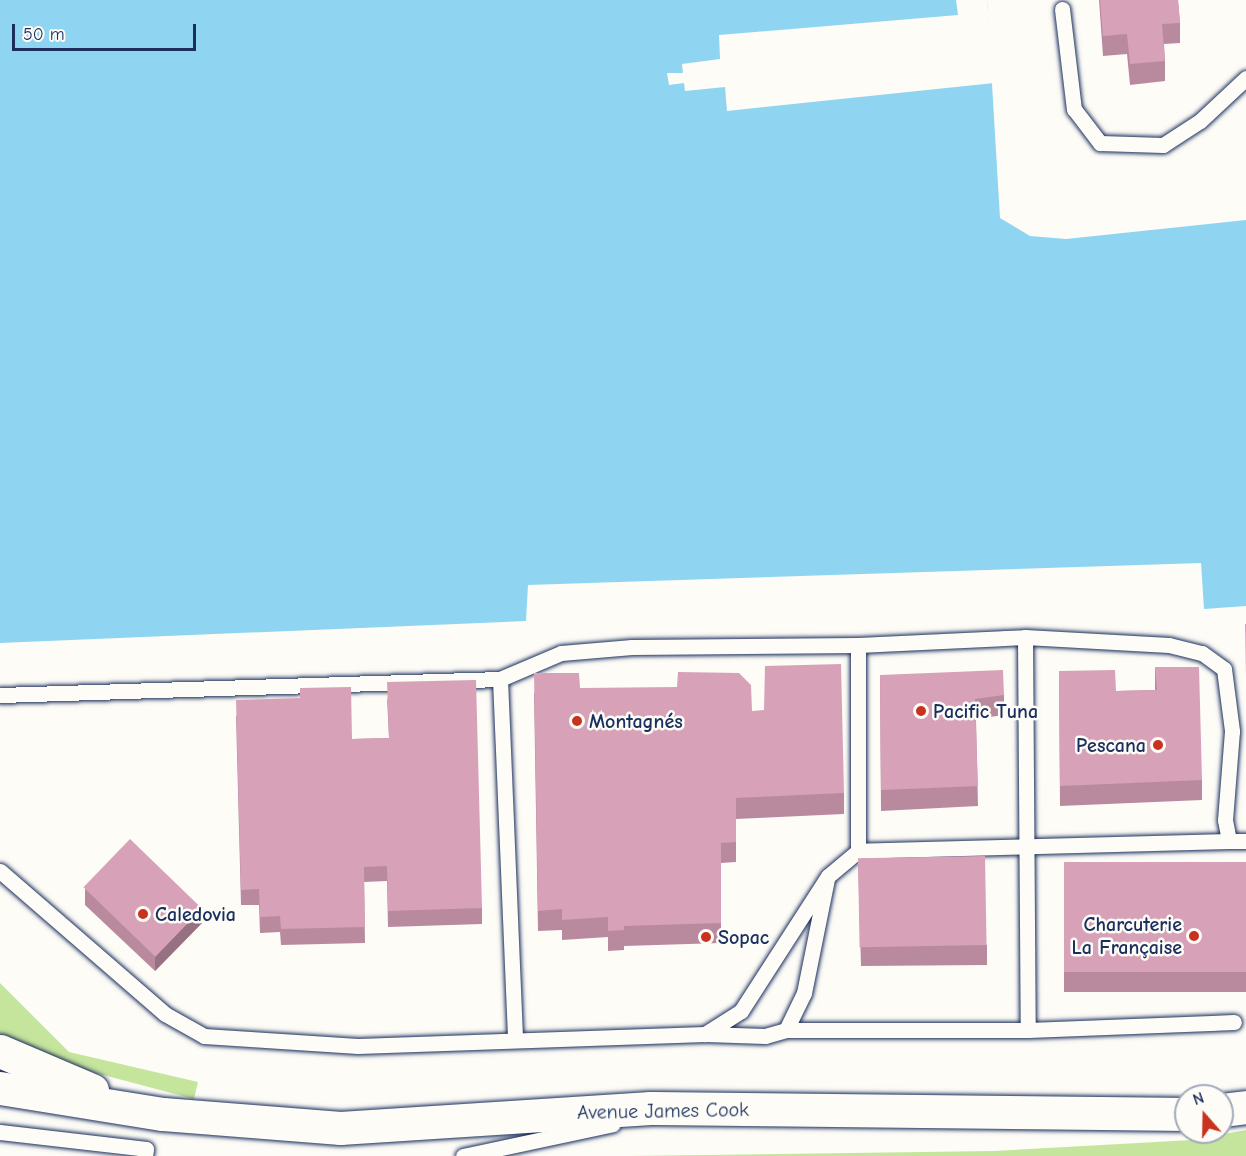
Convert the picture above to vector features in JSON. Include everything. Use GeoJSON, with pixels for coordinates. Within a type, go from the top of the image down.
{"type":"FeatureCollection","features":[{"type":"Feature","properties":{"kind":"main road","name":"Avenue James Cook"},"geometry":{"type":"LineString","coordinates":[[0,1052],[141,1110]]}},
{"type":"Feature","properties":{"kind":"main road","name":"Avenue James Cook"},"geometry":{"type":"LineString","coordinates":[[0,1088],[141,1110],[340,1128],[650,1108],[1174,1114]]}},
{"type":"Feature","properties":{"kind":"lane"},"geometry":{"type":"LineString","coordinates":[[1062,9],[1074,109],[1100,143],[1163,145],[1200,121],[1246,78]]}},
{"type":"Feature","properties":{"kind":"lane"},"geometry":{"type":"LineString","coordinates":[[1025,637],[1028,1030]]}},
{"type":"Feature","properties":{"kind":"lane"},"geometry":{"type":"LineString","coordinates":[[0,695],[500,679],[561,653],[632,647],[858,645],[1025,637],[1169,645],[1202,653],[1224,669],[1232,731],[1225,820],[1229,841]]}},
{"type":"Feature","properties":{"kind":"lane"},"geometry":{"type":"LineString","coordinates":[[858,645],[858,851]]}},
{"type":"Feature","properties":{"kind":"lane"},"geometry":{"type":"LineString","coordinates":[[500,679],[515,1039]]}},
{"type":"Feature","properties":{"kind":"lane"},"geometry":{"type":"LineString","coordinates":[[705,1034],[741,1011],[828,876],[858,851],[1026,844],[1246,841]]}},
{"type":"Feature","properties":{"kind":"lane"},"geometry":{"type":"LineString","coordinates":[[0,871],[165,1014],[204,1036],[358,1046],[705,1034],[765,1036],[786,1030],[1028,1030],[1234,1022]]}},
{"type":"Feature","properties":{"kind":"lane"},"geometry":{"type":"LineString","coordinates":[[786,1030],[804,993],[828,876]]}},
{"type":"Feature","properties":{"kind":"lane"},"geometry":{"type":"LineString","coordinates":[[463,1156],[621,1122],[650,1108]]}},
{"type":"Feature","properties":{"kind":"lane"},"geometry":{"type":"LineString","coordinates":[[0,1132],[146,1149],[145,1156]]}},
{"type":"Feature","properties":{"kind":"green space"},"geometry":{"type":"Polygon","coordinates":[[[0,983],[69,1052],[198,1082],[194,1099],[58,1063],[0,1040],[0,983]]]}},
{"type":"Feature","properties":{"kind":"green space"},"geometry":{"type":"Polygon","coordinates":[[[1246,1130],[1246,1156],[629,1156],[994,1151],[1174,1141],[1174,1144],[1234,1144],[1234,1132],[1246,1130]]]}},
{"type":"Feature","properties":{"kind":"water"},"geometry":{"type":"Polygon","coordinates":[[[0,0],[987,0],[1000,218],[1030,236],[1066,239],[1246,220],[1246,606],[1204,609],[1201,563],[528,585],[526,621],[0,643],[0,0]]]}},
{"type":"Feature","properties":{"kind":"pier"},"geometry":{"type":"Polygon","coordinates":[[[956,0],[987,0],[994,83],[727,111],[725,87],[685,91],[684,83],[669,85],[667,73],[683,73],[682,64],[720,59],[719,35],[958,15],[956,0]]]}},
{"type":"Feature","properties":{"kind":"building"},"geometry":{"type":"Polygon","coordinates":[[[1100,0],[1178,0],[1180,23],[1162,24],[1165,61],[1130,64],[1127,34],[1103,36],[1100,0]]]}},
{"type":"Feature","properties":{"kind":"building"},"geometry":{"type":"Polygon","coordinates":[[[1245,624],[1246,624],[1246,676],[1245,624]]]}},
{"type":"Feature","properties":{"kind":"building"},"geometry":{"type":"Polygon","coordinates":[[[841,664],[844,793],[736,798],[736,842],[721,843],[721,923],[624,926],[624,930],[608,931],[608,917],[562,920],[562,909],[538,911],[534,673],[579,673],[580,688],[677,687],[678,672],[739,673],[751,685],[752,711],[764,710],[765,666],[841,664]]]}},
{"type":"Feature","properties":{"kind":"building"},"geometry":{"type":"Polygon","coordinates":[[[1155,667],[1199,667],[1202,780],[1060,786],[1059,671],[1115,670],[1116,691],[1157,690],[1155,667]]]}},
{"type":"Feature","properties":{"kind":"building"},"geometry":{"type":"Polygon","coordinates":[[[1003,670],[1004,695],[975,699],[978,786],[881,790],[880,675],[1003,670]]]}},
{"type":"Feature","properties":{"kind":"building"},"geometry":{"type":"Polygon","coordinates":[[[476,680],[482,908],[388,911],[387,866],[364,867],[365,927],[281,929],[280,916],[260,917],[259,889],[241,890],[236,700],[300,698],[300,688],[351,687],[352,739],[389,738],[387,682],[476,680]]]}},
{"type":"Feature","properties":{"kind":"building","name":"Caledovia"},"geometry":{"type":"Polygon","coordinates":[[[130,839],[202,908],[155,957],[83,887],[130,839]]]}},
{"type":"Feature","properties":{"kind":"building"},"geometry":{"type":"Polygon","coordinates":[[[985,856],[987,945],[860,947],[858,858],[985,856]]]}},
{"type":"Feature","properties":{"kind":"building"},"geometry":{"type":"Polygon","coordinates":[[[1064,862],[1246,862],[1246,972],[1064,972],[1064,862]]]}},
{"type":"Feature","properties":{"kind":"place","name":"Pacific Tuna"},"geometry":{"type":"Point","coordinates":[921,711]}},
{"type":"Feature","properties":{"kind":"place","name":"Montagnés"},"geometry":{"type":"Point","coordinates":[577,721]}},
{"type":"Feature","properties":{"kind":"place","name":"Pescana"},"geometry":{"type":"Point","coordinates":[1158,745]}},
{"type":"Feature","properties":{"kind":"place","name":"Caledovia"},"geometry":{"type":"Point","coordinates":[143,914]}},
{"type":"Feature","properties":{"kind":"place","name":"Charcuterie La Française"},"geometry":{"type":"Point","coordinates":[1194,936]}},
{"type":"Feature","properties":{"kind":"place","name":"Sopac"},"geometry":{"type":"Point","coordinates":[706,937]}}]}
